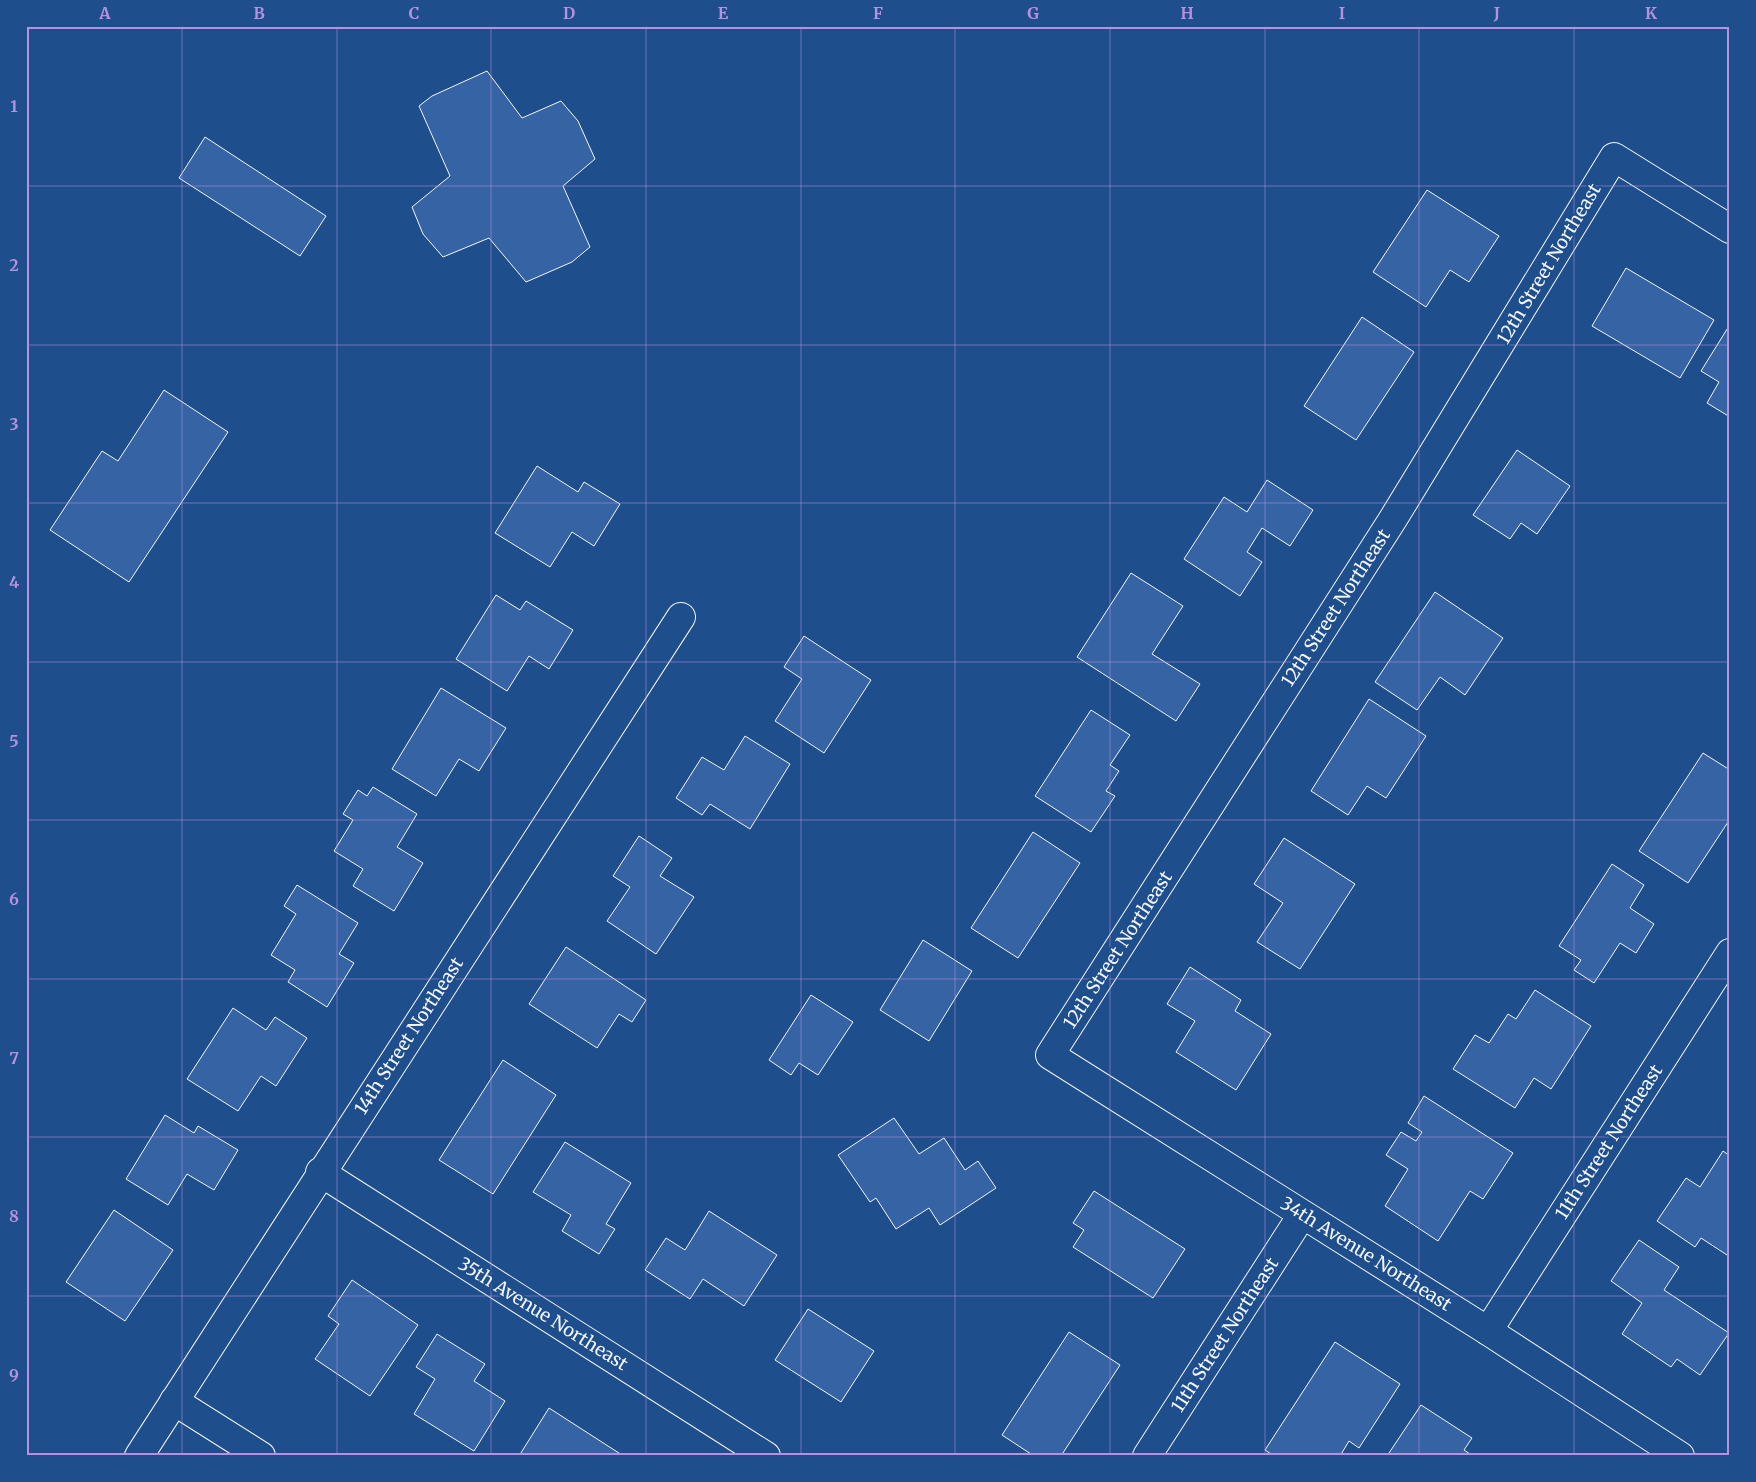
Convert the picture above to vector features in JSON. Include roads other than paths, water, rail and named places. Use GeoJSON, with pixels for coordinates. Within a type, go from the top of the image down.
{"type":"FeatureCollection","features":[{"type":"Feature","properties":{"kind":"street","name":"12th Street Northeast"},"geometry":{"type":"LineString","coordinates":[[1050,1055],[1393,519],[1614,157],[1730,229]]}},
{"type":"Feature","properties":{"kind":"street","name":"14th Street Northeast"},"geometry":{"type":"LineString","coordinates":[[139,1456],[320,1172],[681,617]]}},
{"type":"Feature","properties":{"kind":"street","name":"11th Street Northeast"},"geometry":{"type":"LineString","coordinates":[[1488,1331],[1730,953]]}},
{"type":"Feature","properties":{"kind":"street","name":"34th Avenue Northeast"},"geometry":{"type":"LineString","coordinates":[[1050,1055],[1488,1331],[1680,1456]]}},
{"type":"Feature","properties":{"kind":"street","name":"35th Avenue Northeast"},"geometry":{"type":"LineString","coordinates":[[320,1172],[766,1456]]}},
{"type":"Feature","properties":{"kind":"street","name":"11th Street Northeast"},"geometry":{"type":"LineString","coordinates":[[1147,1456],[1302,1215]]}},
{"type":"Feature","properties":{"kind":"street"},"geometry":{"type":"LineString","coordinates":[[174,1401],[261,1456]]}}]}
